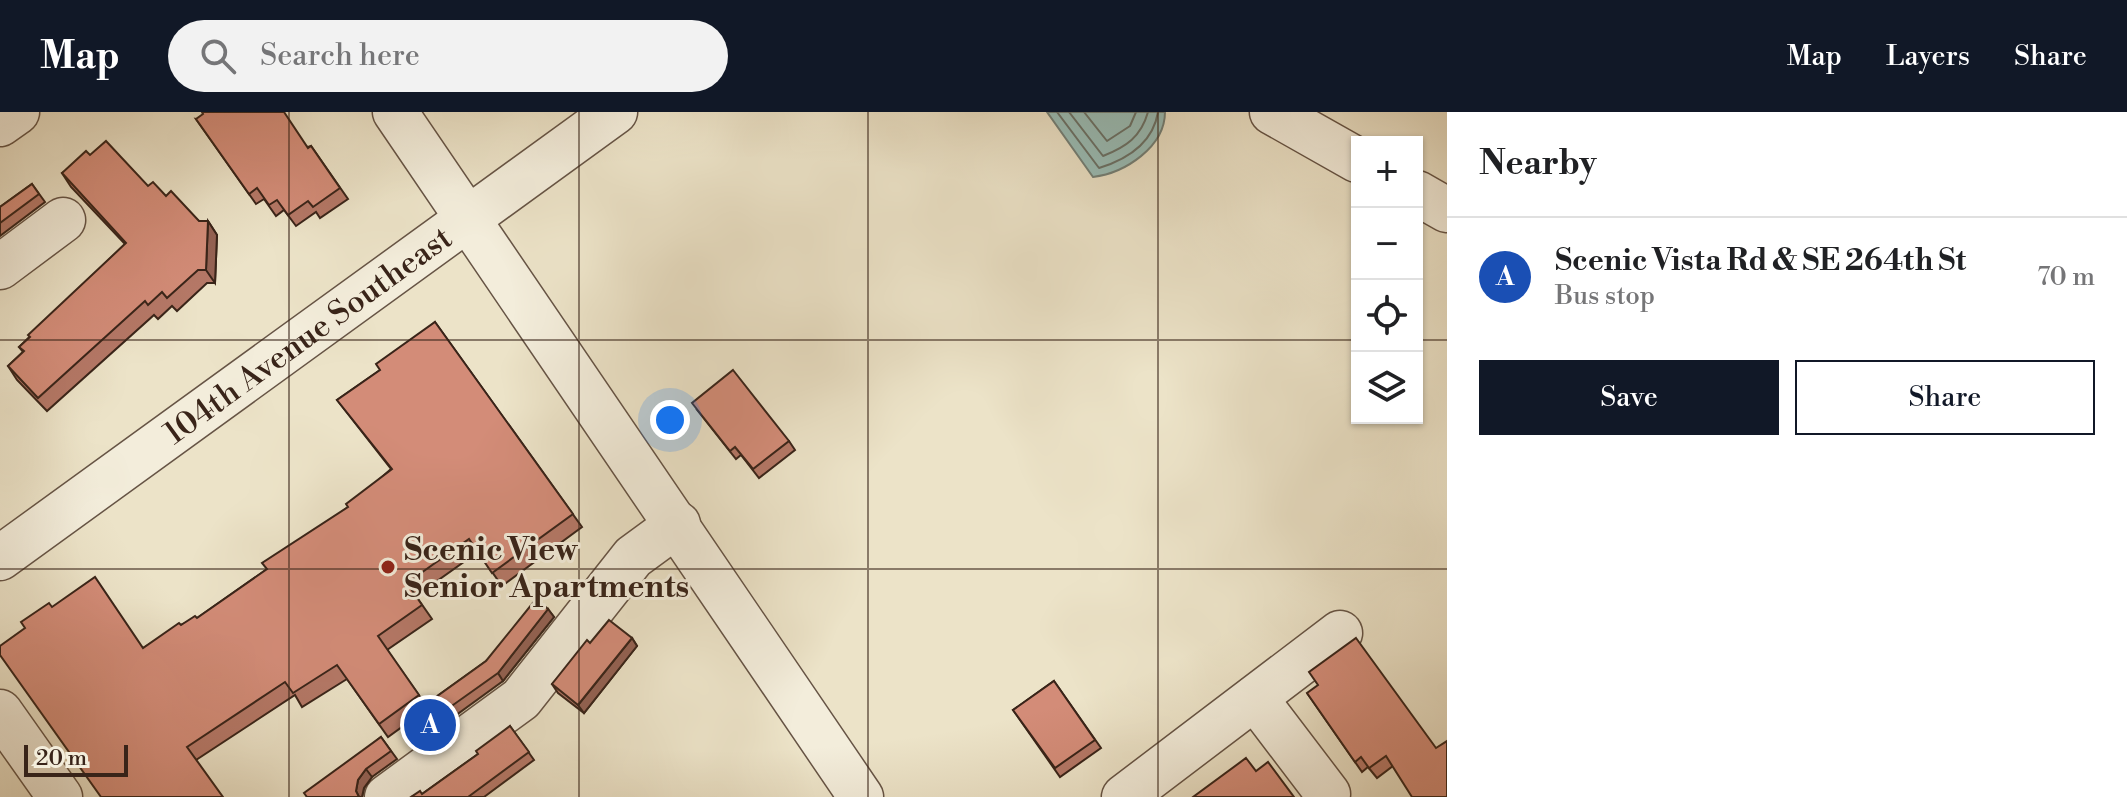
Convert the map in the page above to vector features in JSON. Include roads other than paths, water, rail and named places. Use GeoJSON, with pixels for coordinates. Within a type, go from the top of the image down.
{"type":"FeatureCollection","features":[{"type":"Feature","properties":{"kind":"street"},"geometry":{"type":"LineString","coordinates":[[0,124],[17,112]]}},
{"type":"Feature","properties":{"kind":"street"},"geometry":{"type":"LineString","coordinates":[[395,112],[861,797]]}},
{"type":"Feature","properties":{"kind":"street","name":"104th Avenue Southeast"},"geometry":{"type":"LineString","coordinates":[[0,558],[615,112]]}},
{"type":"Feature","properties":{"kind":"street"},"geometry":{"type":"LineString","coordinates":[[1272,112],[1351,157]]}},
{"type":"Feature","properties":{"kind":"street"},"geometry":{"type":"LineString","coordinates":[[1423,196],[1447,210]]}},
{"type":"Feature","properties":{"kind":"street"},"geometry":{"type":"LineString","coordinates":[[0,267],[63,220]]}},
{"type":"Feature","properties":{"kind":"street"},"geometry":{"type":"LineString","coordinates":[[387,797],[521,699],[633,557],[678,524]]}},
{"type":"Feature","properties":{"kind":"street"},"geometry":{"type":"LineString","coordinates":[[1124,797],[1340,633]]}},
{"type":"Feature","properties":{"kind":"street"},"geometry":{"type":"LineString","coordinates":[[1255,698],[1328,794]]}},
{"type":"Feature","properties":{"kind":"street"},"geometry":{"type":"LineString","coordinates":[[0,712],[60,797]]}},
{"type":"Feature","properties":{"kind":"water"},"geometry":{"type":"Polygon","coordinates":[[[1047,112],[1165,112],[1163,125],[1151,147],[1130,164],[1093,177],[1047,112]]]}},
{"type":"Feature","properties":{"kind":"place","name":"Scenic View Senior Apartments"},"geometry":{"type":"Point","coordinates":[388,567]}},
{"type":"Feature","properties":{"kind":"place","name":"Scenic Vista Rd & SE 264th St"},"geometry":{"type":"Point","coordinates":[430,725]}}]}
